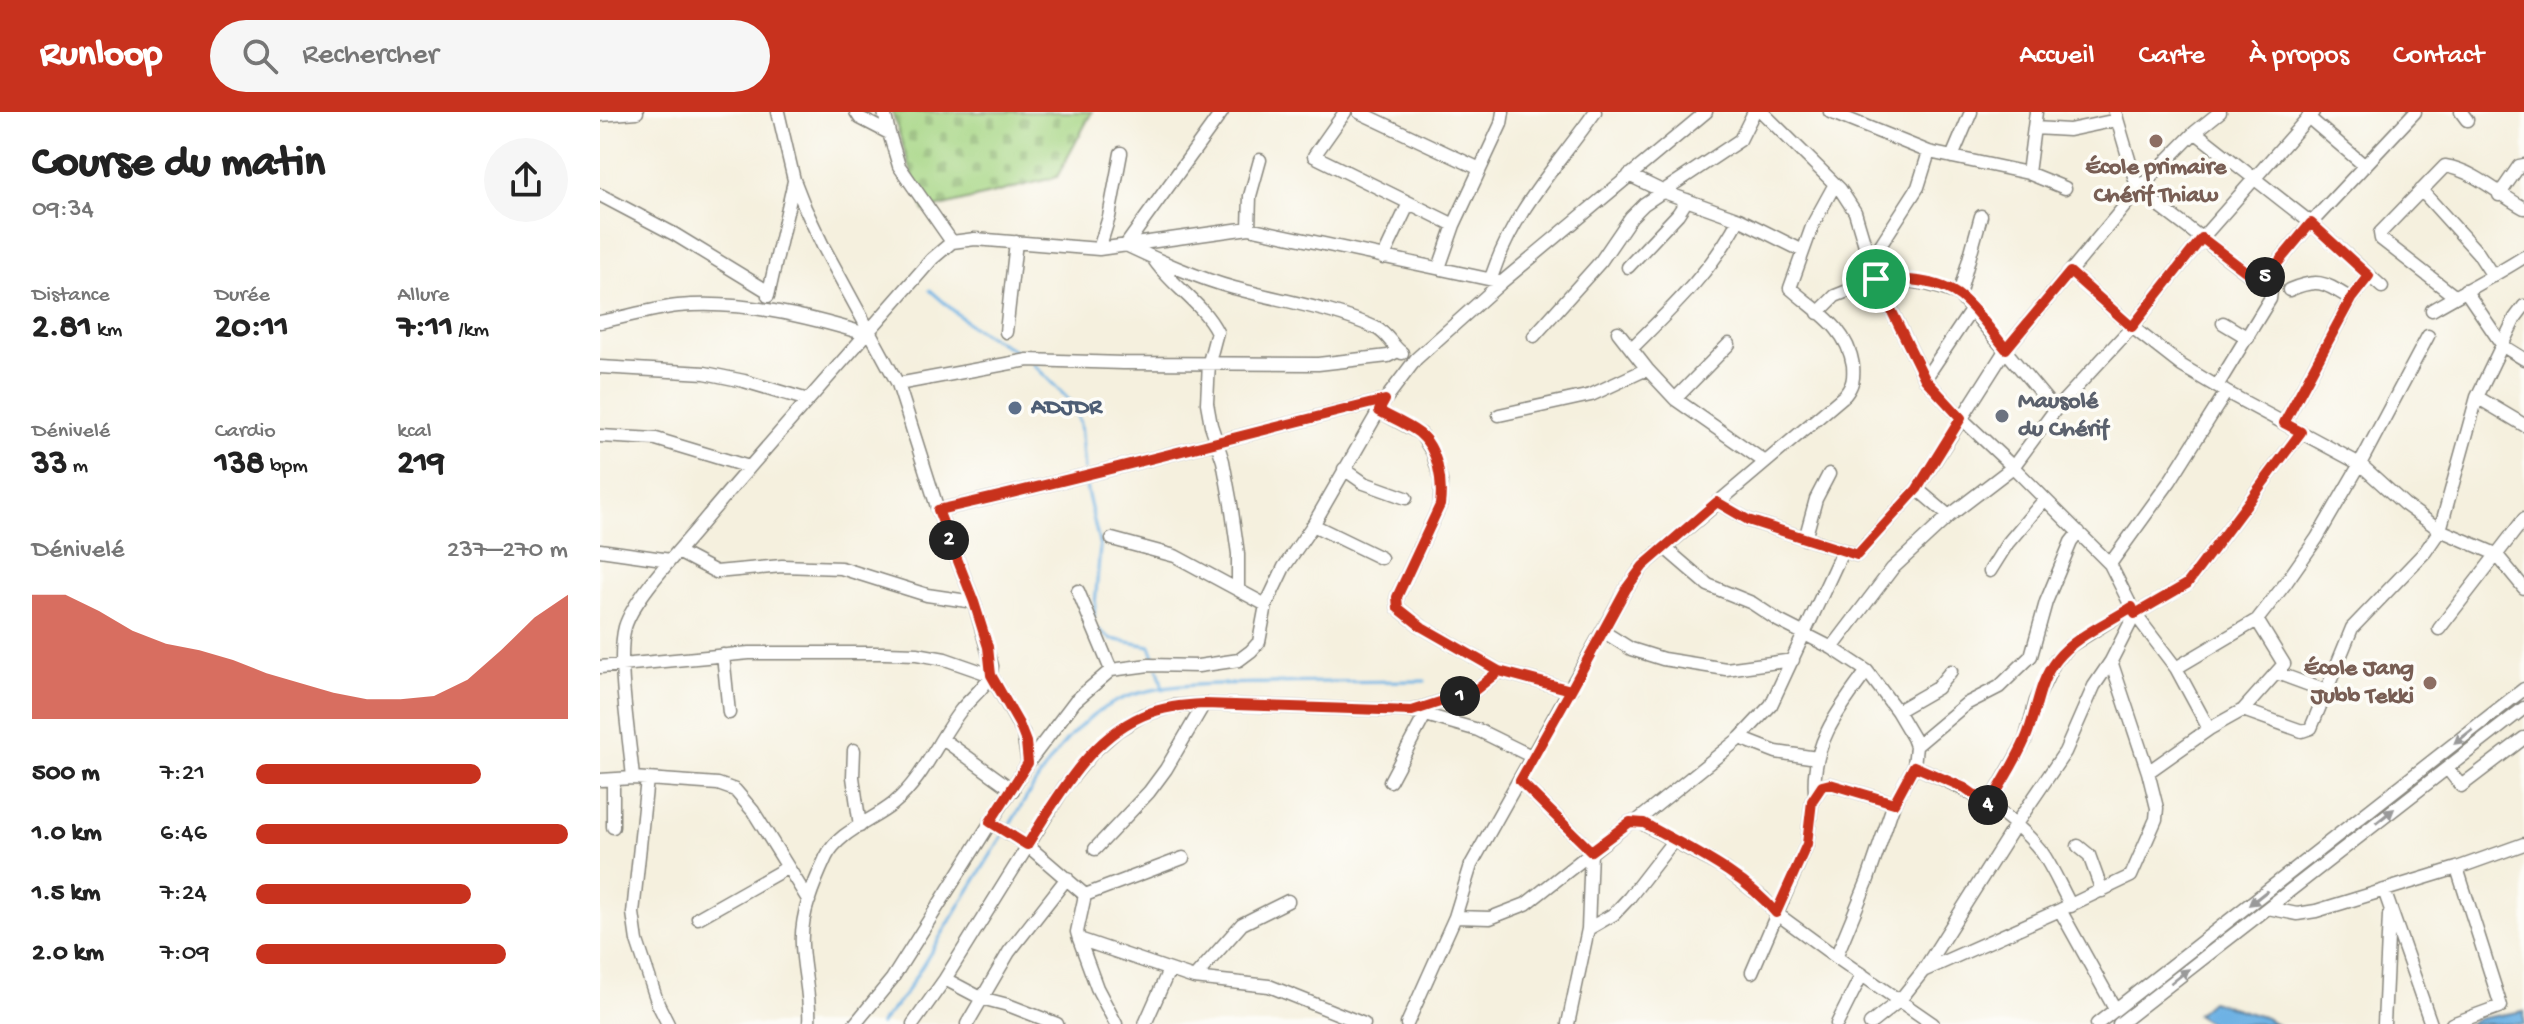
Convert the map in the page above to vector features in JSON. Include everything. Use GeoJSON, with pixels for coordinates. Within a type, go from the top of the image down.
{"type":"FeatureCollection","features":[{"type":"Feature","properties":{"kind":"street"},"geometry":{"type":"LineString","coordinates":[[600,115],[637,112]]}},
{"type":"Feature","properties":{"kind":"street"},"geometry":{"type":"LineString","coordinates":[[778,112],[794,180],[823,246],[898,384],[938,510],[974,602],[988,647],[991,675],[1023,733],[1028,763]]}},
{"type":"Feature","properties":{"kind":"street"},"geometry":{"type":"LineString","coordinates":[[856,112],[860,118],[889,133]]}},
{"type":"Feature","properties":{"kind":"street"},"geometry":{"type":"LineString","coordinates":[[884,112],[899,166],[952,242]]}},
{"type":"Feature","properties":{"kind":"street"},"geometry":{"type":"LineString","coordinates":[[1126,245],[1222,112]]}},
{"type":"Feature","properties":{"kind":"street"},"geometry":{"type":"LineString","coordinates":[[1345,112],[1314,156],[1454,225]]}},
{"type":"Feature","properties":{"kind":"street"},"geometry":{"type":"LineString","coordinates":[[1359,112],[1480,169]]}},
{"type":"Feature","properties":{"kind":"street"},"geometry":{"type":"LineString","coordinates":[[1439,268],[1454,225],[1501,124],[1503,112]]}},
{"type":"Feature","properties":{"kind":"street"},"geometry":{"type":"LineString","coordinates":[[1496,280],[1501,249],[1516,220],[1595,112]]}},
{"type":"Feature","properties":{"kind":"street"},"geometry":{"type":"LineString","coordinates":[[1534,336],[1601,261],[1631,217],[1644,204],[1740,140],[1754,112]]}},
{"type":"Feature","properties":{"kind":"street"},"geometry":{"type":"LineString","coordinates":[[1762,112],[1835,184],[1855,212],[1869,263],[1925,379],[2110,564],[2133,611],[2176,668],[2209,729]]}},
{"type":"Feature","properties":{"kind":"street"},"geometry":{"type":"LineString","coordinates":[[1830,112],[1929,152],[2028,173],[2065,188]]}},
{"type":"Feature","properties":{"kind":"street"},"geometry":{"type":"LineString","coordinates":[[1952,157],[1971,112]]}},
{"type":"Feature","properties":{"kind":"street"},"geometry":{"type":"LineString","coordinates":[[2028,173],[2036,112]]}},
{"type":"Feature","properties":{"kind":"street"},"geometry":{"type":"LineString","coordinates":[[1717,502],[1748,520],[1857,555],[1917,489],[2006,349],[2138,190],[2195,132],[2220,112]]}},
{"type":"Feature","properties":{"kind":"street"},"geometry":{"type":"LineString","coordinates":[[2261,283],[2311,223],[2415,112]]}},
{"type":"Feature","properties":{"kind":"street"},"geometry":{"type":"LineString","coordinates":[[855,1024],[892,979],[995,826],[1028,763],[1075,701],[1111,670],[1149,665],[1198,666],[1239,660],[1259,642],[1266,605],[1284,567],[1313,525],[1382,405],[1416,359],[1496,280],[1704,113]]}},
{"type":"Feature","properties":{"kind":"street"},"geometry":{"type":"LineString","coordinates":[[1832,648],[1892,569],[1949,516],[2013,467],[2055,410],[2132,327],[2202,238],[2311,115],[2365,166]]}},
{"type":"Feature","properties":{"kind":"street"},"geometry":{"type":"LineString","coordinates":[[2034,128],[2069,130],[2116,116],[2138,190],[2272,294],[2170,481],[2110,564]]}},
{"type":"Feature","properties":{"kind":"street"},"geometry":{"type":"LineString","coordinates":[[2195,132],[2311,223],[2382,287]]}},
{"type":"Feature","properties":{"kind":"street"},"geometry":{"type":"LineString","coordinates":[[1869,263],[1918,187],[1929,152]]}},
{"type":"Feature","properties":{"kind":"street"},"geometry":{"type":"LineString","coordinates":[[1099,249],[1109,217],[1121,153]]}},
{"type":"Feature","properties":{"kind":"street"},"geometry":{"type":"LineString","coordinates":[[1249,228],[1250,196],[1260,160]]}},
{"type":"Feature","properties":{"kind":"street"},"geometry":{"type":"LineString","coordinates":[[2499,195],[2519,166],[2524,165]]}},
{"type":"Feature","properties":{"kind":"street"},"geometry":{"type":"LineString","coordinates":[[2524,208],[2499,195],[2471,174],[2445,166],[2379,235],[2459,293],[2503,346],[2524,359]]}},
{"type":"Feature","properties":{"kind":"street"},"geometry":{"type":"LineString","coordinates":[[1629,175],[1664,192],[1739,219],[1803,251]]}},
{"type":"Feature","properties":{"kind":"street"},"geometry":{"type":"LineString","coordinates":[[765,311],[794,180]]}},
{"type":"Feature","properties":{"kind":"street"},"geometry":{"type":"LineString","coordinates":[[1407,1024],[1455,917],[1471,865],[1626,589],[1643,566],[1852,386],[1854,374],[1846,340],[1839,330],[1790,288],[1813,224],[1835,184]]}},
{"type":"Feature","properties":{"kind":"street"},"geometry":{"type":"LineString","coordinates":[[2421,190],[2478,253],[2493,276]]}},
{"type":"Feature","properties":{"kind":"street"},"geometry":{"type":"LineString","coordinates":[[600,195],[674,234],[769,292]]}},
{"type":"Feature","properties":{"kind":"street"},"geometry":{"type":"LineString","coordinates":[[1628,267],[1678,214],[1687,200]]}},
{"type":"Feature","properties":{"kind":"street"},"geometry":{"type":"LineString","coordinates":[[1383,258],[1409,203]]}},
{"type":"Feature","properties":{"kind":"street"},"geometry":{"type":"LineString","coordinates":[[1959,295],[1981,216]]}},
{"type":"Feature","properties":{"kind":"street"},"geometry":{"type":"LineString","coordinates":[[1631,349],[1697,284],[1726,244],[1739,219]]}},
{"type":"Feature","properties":{"kind":"street"},"geometry":{"type":"LineString","coordinates":[[668,1024],[637,941],[633,913],[640,779],[623,665],[622,645],[629,618],[674,556],[749,467],[932,259],[952,242],[975,239],[1099,249],[1249,228],[1496,280]]}},
{"type":"Feature","properties":{"kind":"street"},"geometry":{"type":"LineString","coordinates":[[1006,332],[1016,242]]}},
{"type":"Feature","properties":{"kind":"street"},"geometry":{"type":"LineString","coordinates":[[1126,245],[1231,287],[1336,314],[1376,328],[1389,336],[1398,351],[1416,359]]}},
{"type":"Feature","properties":{"kind":"street"},"geometry":{"type":"LineString","coordinates":[[2432,310],[2524,257]]}},
{"type":"Feature","properties":{"kind":"street"},"geometry":{"type":"LineString","coordinates":[[1153,258],[1163,274],[1183,291],[1216,330],[1209,362],[1207,403],[1231,504],[1238,554],[1238,588]]}},
{"type":"Feature","properties":{"kind":"street"},"geometry":{"type":"LineString","coordinates":[[2070,272],[2182,366],[2360,464],[2404,504],[2440,530],[2496,554],[2524,588]]}},
{"type":"Feature","properties":{"kind":"street"},"geometry":{"type":"LineString","coordinates":[[2284,423],[2351,299],[2369,276]]}},
{"type":"Feature","properties":{"kind":"street"},"geometry":{"type":"LineString","coordinates":[[1876,279],[1940,286],[1959,295],[2055,410]]}},
{"type":"Feature","properties":{"kind":"street"},"geometry":{"type":"LineString","coordinates":[[2289,290],[2308,282],[2319,282],[2351,299]]}},
{"type":"Feature","properties":{"kind":"street"},"geometry":{"type":"LineString","coordinates":[[1818,313],[1835,296],[1850,290]]}},
{"type":"Feature","properties":{"kind":"street"},"geometry":{"type":"LineString","coordinates":[[600,322],[678,306],[703,305],[799,316],[868,332]]}},
{"type":"Feature","properties":{"kind":"street"},"geometry":{"type":"LineString","coordinates":[[2243,710],[2306,731],[2314,724],[2352,628],[2425,552],[2440,530],[2477,397],[2515,318],[2524,306]]}},
{"type":"Feature","properties":{"kind":"street"},"geometry":{"type":"LineString","coordinates":[[1925,379],[1972,309]]}},
{"type":"Feature","properties":{"kind":"street"},"geometry":{"type":"LineString","coordinates":[[2223,323],[2248,338]]}},
{"type":"Feature","properties":{"kind":"street"},"geometry":{"type":"LineString","coordinates":[[1618,332],[1675,399],[1765,462]]}},
{"type":"Feature","properties":{"kind":"street"},"geometry":{"type":"LineString","coordinates":[[2176,668],[2257,620],[2317,538],[2428,336]]}},
{"type":"Feature","properties":{"kind":"street"},"geometry":{"type":"LineString","coordinates":[[1675,399],[1729,344]]}},
{"type":"Feature","properties":{"kind":"street"},"geometry":{"type":"LineString","coordinates":[[898,384],[1028,360],[1318,364],[1388,356],[1398,351]]}},
{"type":"Feature","properties":{"kind":"street"},"geometry":{"type":"LineString","coordinates":[[600,367],[705,373],[808,400]]}},
{"type":"Feature","properties":{"kind":"street"},"geometry":{"type":"LineString","coordinates":[[1499,415],[1591,395],[1647,369]]}},
{"type":"Feature","properties":{"kind":"street"},"geometry":{"type":"LineString","coordinates":[[2477,397],[2524,425]]}},
{"type":"Feature","properties":{"kind":"street"},"geometry":{"type":"LineString","coordinates":[[938,510],[1084,478],[1215,441],[1382,405],[1421,434],[1433,453],[1441,481],[1440,505],[1397,597],[1398,608],[1422,627],[1499,671],[1571,690]]}},
{"type":"Feature","properties":{"kind":"street"},"geometry":{"type":"LineString","coordinates":[[1989,805],[2025,741],[2036,701],[2055,661],[2070,646],[2187,584],[2301,432]]}},
{"type":"Feature","properties":{"kind":"street"},"geometry":{"type":"LineString","coordinates":[[600,436],[656,439],[749,467]]}},
{"type":"Feature","properties":{"kind":"street"},"geometry":{"type":"LineString","coordinates":[[1344,469],[1364,483],[1406,498]]}},
{"type":"Feature","properties":{"kind":"street"},"geometry":{"type":"LineString","coordinates":[[1805,539],[1816,499],[1829,474]]}},
{"type":"Feature","properties":{"kind":"street"},"geometry":{"type":"LineString","coordinates":[[1917,489],[1949,516]]}},
{"type":"Feature","properties":{"kind":"street"},"geometry":{"type":"LineString","coordinates":[[1990,571],[2007,544],[2045,499]]}},
{"type":"Feature","properties":{"kind":"street"},"geometry":{"type":"LineString","coordinates":[[2439,629],[2524,519]]}},
{"type":"Feature","properties":{"kind":"street"},"geometry":{"type":"LineString","coordinates":[[1313,525],[1381,558]]}},
{"type":"Feature","properties":{"kind":"street"},"geometry":{"type":"LineString","coordinates":[[1916,746],[1966,704],[1999,687],[2031,656],[2046,602],[2071,542],[2079,532]]}},
{"type":"Feature","properties":{"kind":"street"},"geometry":{"type":"LineString","coordinates":[[1112,539],[1175,556],[1266,605]]}},
{"type":"Feature","properties":{"kind":"street"},"geometry":{"type":"LineString","coordinates":[[1665,548],[1708,585],[1752,603],[1867,671],[1897,711],[1916,746],[1914,766],[1894,803],[1867,882],[1836,957]]}},
{"type":"Feature","properties":{"kind":"street"},"geometry":{"type":"LineString","coordinates":[[600,550],[674,556],[716,572],[782,566],[841,568],[927,595],[974,602]]}},
{"type":"Feature","properties":{"kind":"street"},"geometry":{"type":"LineString","coordinates":[[1455,917],[1490,918],[1526,904],[1591,851],[1630,822],[1637,821],[1740,738],[1771,705],[1842,552]]}},
{"type":"Feature","properties":{"kind":"street"},"geometry":{"type":"LineString","coordinates":[[1078,591],[1111,670]]}},
{"type":"Feature","properties":{"kind":"street"},"geometry":{"type":"LineString","coordinates":[[1870,1024],[1900,1000],[1923,971],[2065,752],[2094,686],[2111,661],[2133,611]]}},
{"type":"Feature","properties":{"kind":"street"},"geometry":{"type":"LineString","coordinates":[[2148,772],[2209,729],[2243,710],[2277,673],[2284,661],[2257,620]]}},
{"type":"Feature","properties":{"kind":"street"},"geometry":{"type":"LineString","coordinates":[[1604,632],[1631,649],[1663,659],[1726,669],[1793,660]]}},
{"type":"Feature","properties":{"kind":"street"},"geometry":{"type":"LineString","coordinates":[[600,667],[779,652],[917,654],[945,659],[991,675]]}},
{"type":"Feature","properties":{"kind":"street"},"geometry":{"type":"LineString","coordinates":[[723,655],[729,713]]}},
{"type":"Feature","properties":{"kind":"street"},"geometry":{"type":"LineString","coordinates":[[1923,971],[2131,876],[2157,816],[2148,772],[2111,661]]}},
{"type":"Feature","properties":{"kind":"street"},"geometry":{"type":"LineString","coordinates":[[1390,781],[1418,713],[1474,691],[1499,671]]}},
{"type":"Feature","properties":{"kind":"street"},"geometry":{"type":"LineString","coordinates":[[1752,972],[1807,844],[1815,792],[1813,770],[1821,743],[1839,709],[1867,671]]}},
{"type":"Feature","properties":{"kind":"street"},"geometry":{"type":"LineString","coordinates":[[1897,711],[1937,688],[1951,671]]}},
{"type":"Feature","properties":{"kind":"street"},"geometry":{"type":"LineString","coordinates":[[2277,673],[2326,691]]}},
{"type":"Feature","properties":{"kind":"street"},"geometry":{"type":"LineString","coordinates":[[809,1024],[810,1003],[802,945],[805,912],[827,854],[835,844],[892,804],[913,784],[944,740],[959,712],[991,675]]}},
{"type":"Feature","properties":{"kind":"street"},"geometry":{"type":"LineString","coordinates":[[2097,1024],[2524,689]]}},
{"type":"Feature","properties":{"kind":"street"},"geometry":{"type":"LineString","coordinates":[[913,1024],[945,979],[1023,843],[1065,786],[1092,753],[1118,730],[1143,715],[1173,706],[1204,704],[1418,713],[1478,730],[1533,757]]}},
{"type":"Feature","properties":{"kind":"street"},"geometry":{"type":"LineString","coordinates":[[1095,849],[1149,792],[1204,704]]}},
{"type":"Feature","properties":{"kind":"street"},"geometry":{"type":"LineString","coordinates":[[2119,1024],[2524,708]]}},
{"type":"Feature","properties":{"kind":"street"},"geometry":{"type":"LineString","coordinates":[[1740,738],[1776,752],[1817,758]]}},
{"type":"Feature","properties":{"kind":"street"},"geometry":{"type":"LineString","coordinates":[[2447,768],[2461,786],[2524,738]]}},
{"type":"Feature","properties":{"kind":"street"},"geometry":{"type":"LineString","coordinates":[[944,740],[1013,790]]}},
{"type":"Feature","properties":{"kind":"street"},"geometry":{"type":"LineString","coordinates":[[854,750],[853,777],[860,826]]}},
{"type":"Feature","properties":{"kind":"street"},"geometry":{"type":"LineString","coordinates":[[1914,766],[1965,788],[2016,824],[2041,852],[2115,1009]]}},
{"type":"Feature","properties":{"kind":"street"},"geometry":{"type":"LineString","coordinates":[[613,827],[606,780],[718,784],[735,790],[753,811],[809,901]]}},
{"type":"Feature","properties":{"kind":"street"},"geometry":{"type":"LineString","coordinates":[[1520,781],[1591,851],[1588,929],[1568,1024]]}},
{"type":"Feature","properties":{"kind":"street"},"geometry":{"type":"LineString","coordinates":[[1815,792],[1830,784],[1894,803]]}},
{"type":"Feature","properties":{"kind":"street"},"geometry":{"type":"LineString","coordinates":[[1637,821],[1725,869],[1763,898],[1776,913],[1933,1024]]}},
{"type":"Feature","properties":{"kind":"street"},"geometry":{"type":"LineString","coordinates":[[995,826],[1023,843],[1085,895]]}},
{"type":"Feature","properties":{"kind":"street"},"geometry":{"type":"LineString","coordinates":[[1588,929],[1614,914],[1674,840]]}},
{"type":"Feature","properties":{"kind":"street"},"geometry":{"type":"LineString","coordinates":[[2268,908],[2287,913],[2306,913],[2457,868],[2524,844]]}},
{"type":"Feature","properties":{"kind":"street"},"geometry":{"type":"LineString","coordinates":[[2078,846],[2089,855],[2102,891]]}},
{"type":"Feature","properties":{"kind":"street"},"geometry":{"type":"LineString","coordinates":[[1085,895],[1183,858]]}},
{"type":"Feature","properties":{"kind":"street"},"geometry":{"type":"LineString","coordinates":[[698,918],[788,867]]}},
{"type":"Feature","properties":{"kind":"street"},"geometry":{"type":"LineString","coordinates":[[2452,1024],[2501,1006],[2457,868]]}},
{"type":"Feature","properties":{"kind":"street"},"geometry":{"type":"LineString","coordinates":[[967,1024],[1009,952],[1067,878]]}},
{"type":"Feature","properties":{"kind":"street"},"geometry":{"type":"LineString","coordinates":[[2384,890],[2431,1024]]}},
{"type":"Feature","properties":{"kind":"street"},"geometry":{"type":"LineString","coordinates":[[1085,895],[1077,932],[1097,988],[1116,1024]]}},
{"type":"Feature","properties":{"kind":"street"},"geometry":{"type":"LineString","coordinates":[[1194,978],[1242,924],[1288,901]]}},
{"type":"Feature","properties":{"kind":"street"},"geometry":{"type":"LineString","coordinates":[[2384,1024],[2390,906]]}},
{"type":"Feature","properties":{"kind":"street"},"geometry":{"type":"LineString","coordinates":[[1079,939],[1194,978],[1269,986],[1364,1024]]}},
{"type":"Feature","properties":{"kind":"street"},"geometry":{"type":"LineString","coordinates":[[1145,1024],[1169,970]]}},
{"type":"Feature","properties":{"kind":"street"},"geometry":{"type":"LineString","coordinates":[[1837,1024],[1862,974]]}},
{"type":"Feature","properties":{"kind":"street"},"geometry":{"type":"LineString","coordinates":[[945,979],[981,998],[1057,1024]]}},
{"type":"Feature","properties":{"kind":"green space"},"geometry":{"type":"Polygon","coordinates":[[[892,112],[1092,112],[1057,177],[924,211],[892,112]]]}},
{"type":"Feature","properties":{"kind":"water"},"geometry":{"type":"Polygon","coordinates":[[[2211,1001],[2276,1024],[2212,1024],[2196,1014],[2211,1001]]]}},
{"type":"Feature","properties":{"kind":"water"},"geometry":{"type":"Polygon","coordinates":[[[2524,1011],[2524,1024],[2468,1024],[2477,1019],[2524,1011]]]}},
{"type":"Feature","properties":{"kind":"waterway"},"geometry":{"type":"LineString","coordinates":[[930,290],[971,326],[1024,356]]}},
{"type":"Feature","properties":{"kind":"waterway"},"geometry":{"type":"LineString","coordinates":[[1033,364],[1074,405],[1080,424],[1084,470]]}},
{"type":"Feature","properties":{"kind":"waterway"},"geometry":{"type":"LineString","coordinates":[[1084,478],[1100,547],[1094,616]]}},
{"type":"Feature","properties":{"kind":"waterway"},"geometry":{"type":"LineString","coordinates":[[1099,630],[1111,639],[1150,646],[1156,662]]}},
{"type":"Feature","properties":{"kind":"waterway"},"geometry":{"type":"LineString","coordinates":[[1158,669],[1163,689]]}},
{"type":"Feature","properties":{"kind":"waterway"},"geometry":{"type":"LineString","coordinates":[[1007,829],[1064,743],[1094,715],[1128,697],[1147,691],[1212,684],[1425,681]]}},
{"type":"Feature","properties":{"kind":"waterway"},"geometry":{"type":"LineString","coordinates":[[880,1024],[905,994],[1003,835]]}},
{"type":"Feature","properties":{"kind":"place","name":"École primaire Chérif Thiaw"},"geometry":{"type":"Point","coordinates":[2156,141]}},
{"type":"Feature","properties":{"kind":"place","name":"ADJDR"},"geometry":{"type":"Point","coordinates":[1015,408]}},
{"type":"Feature","properties":{"kind":"place","name":"Mausolé du Chérif"},"geometry":{"type":"Point","coordinates":[2002,416]}},
{"type":"Feature","properties":{"kind":"place","name":"École Jang Jubb Tekki"},"geometry":{"type":"Point","coordinates":[2430,683]}},
{"type":"Feature","properties":{"kind":"route"},"geometry":{"type":"LineString","coordinates":[[1876,279],[1925,379],[1961,418],[1917,489],[1857,555],[1748,520],[1717,502],[1643,566],[1626,589],[1571,690],[1499,671],[1474,691],[1412,711],[1204,704],[1173,706],[1143,715],[1118,730],[1092,753],[1065,786],[1027,845],[990,822],[1028,763],[1026,742],[991,675],[988,647],[974,602],[938,510],[1084,478],[1215,441],[1385,400],[1379,411],[1421,434],[1433,453],[1441,481],[1440,505],[1397,597],[1398,608],[1422,627],[1499,671],[1513,675],[1571,690],[1520,781],[1591,851],[1630,822],[1644,823],[1725,869],[1763,898],[1776,913],[1807,844],[1812,801],[1815,792],[1822,786],[1830,784],[1894,803],[1914,766],[1965,788],[1989,805],[2025,741],[2036,701],[2055,661],[2070,646],[2132,607],[2135,614],[2187,584],[2301,432],[2284,423],[2351,299],[2369,276],[2311,223],[2261,283],[2202,238],[2132,327],[2070,272],[2006,349],[1959,295],[1940,286],[1876,279]]}}]}
